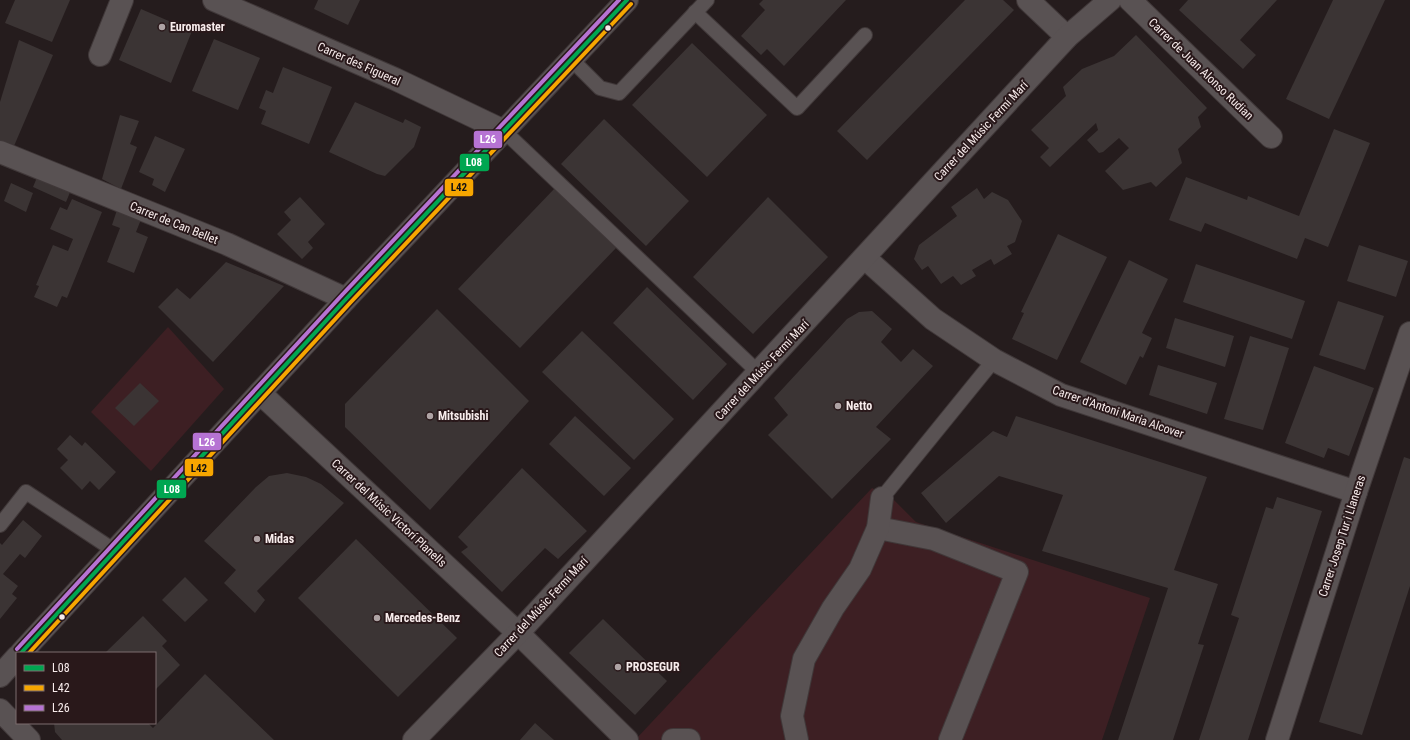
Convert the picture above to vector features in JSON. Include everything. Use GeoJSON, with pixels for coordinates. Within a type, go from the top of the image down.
{"type":"FeatureCollection","features":[{"type":"Feature","properties":{"kind":"street"},"geometry":{"type":"LineString","coordinates":[[100,55],[122,0]]}},
{"type":"Feature","properties":{"kind":"street","name":"Carrer des Figueral"},"geometry":{"type":"LineString","coordinates":[[214,0],[395,79],[504,131]]}},
{"type":"Feature","properties":{"kind":"street"},"geometry":{"type":"LineString","coordinates":[[22,652],[346,299],[627,0]]}},
{"type":"Feature","properties":{"kind":"street"},"geometry":{"type":"LineString","coordinates":[[1028,0],[1067,37]]}},
{"type":"Feature","properties":{"kind":"street","name":"Carrer del Músic Fermí Marí"},"geometry":{"type":"LineString","coordinates":[[414,740],[518,633],[1067,37],[1110,0]]}},
{"type":"Feature","properties":{"kind":"street","name":"Carrer de Juan Alonso Rudian"},"geometry":{"type":"LineString","coordinates":[[1130,0],[1272,138]]}},
{"type":"Feature","properties":{"kind":"street","name":"Carrer de Can Bellet"},"geometry":{"type":"LineString","coordinates":[[0,152],[227,244],[346,299]]}},
{"type":"Feature","properties":{"kind":"street","name":"Carrer d'Antoni Maria Alcover"},"geometry":{"type":"LineString","coordinates":[[865,258],[933,319],[994,360],[1061,395],[1356,492]]}},
{"type":"Feature","properties":{"kind":"street","name":"Carrer Josep Tur i Llaneras"},"geometry":{"type":"LineString","coordinates":[[1277,740],[1356,492],[1410,333]]}},
{"type":"Feature","properties":{"kind":"street","name":"Carrer del Músic Victorí Planells"},"geometry":{"type":"LineString","coordinates":[[260,393],[518,633],[627,740]]}},
{"type":"Feature","properties":{"kind":"street"},"geometry":{"type":"LineString","coordinates":[[796,740],[792,716],[804,659],[832,608],[860,569],[878,528],[882,498]]}},
{"type":"Feature","properties":{"kind":"street"},"geometry":{"type":"LineString","coordinates":[[878,528],[934,539],[1017,572],[950,740]]}},
{"type":"Feature","properties":{"kind":"street"},"geometry":{"type":"LineString","coordinates":[[0,676],[16,658]]}},
{"type":"Feature","properties":{"kind":"street"},"geometry":{"type":"LineString","coordinates":[[0,710],[29,740]]}},
{"type":"Feature","properties":{"kind":"street"},"geometry":{"type":"LineString","coordinates":[[673,740],[689,740]]}},
{"type":"Feature","properties":{"kind":"lane"},"geometry":{"type":"LineString","coordinates":[[571,59],[600,88],[619,93],[707,0]]}},
{"type":"Feature","properties":{"kind":"lane"},"geometry":{"type":"LineString","coordinates":[[695,12],[797,108],[865,35]]}},
{"type":"Feature","properties":{"kind":"lane"},"geometry":{"type":"LineString","coordinates":[[504,131],[759,373]]}},
{"type":"Feature","properties":{"kind":"lane"},"geometry":{"type":"LineString","coordinates":[[882,498],[994,360]]}},
{"type":"Feature","properties":{"kind":"lane"},"geometry":{"type":"LineString","coordinates":[[0,525],[26,492],[114,552]]}},
{"type":"Feature","properties":{"kind":"shaded area"},"geometry":{"type":"Polygon","coordinates":[[[168,327],[224,389],[151,471],[91,412],[168,327]]]}},
{"type":"Feature","properties":{"kind":"shaded area"},"geometry":{"type":"Polygon","coordinates":[[[872,488],[893,499],[916,522],[1150,598],[1102,740],[635,740],[872,488]]]}},
{"type":"Feature","properties":{"kind":"building"},"geometry":{"type":"Polygon","coordinates":[[[15,0],[70,0],[52,42],[5,23],[15,0]]]}},
{"type":"Feature","properties":{"kind":"building"},"geometry":{"type":"Polygon","coordinates":[[[318,0],[360,0],[348,25],[314,9],[318,0]]]}},
{"type":"Feature","properties":{"kind":"building"},"geometry":{"type":"Polygon","coordinates":[[[763,0],[846,0],[784,66],[767,49],[761,55],[741,36],[765,10],[759,4],[763,0]]]}},
{"type":"Feature","properties":{"kind":"building"},"geometry":{"type":"Polygon","coordinates":[[[965,0],[1003,0],[1014,10],[867,160],[837,131],[965,0]]]}},
{"type":"Feature","properties":{"kind":"building"},"geometry":{"type":"Polygon","coordinates":[[[1188,0],[1277,0],[1240,40],[1256,55],[1243,69],[1179,10],[1188,0]]]}},
{"type":"Feature","properties":{"kind":"building"},"geometry":{"type":"Polygon","coordinates":[[[1333,0],[1385,0],[1329,119],[1286,99],[1333,0]]]}},
{"type":"Feature","properties":{"kind":"building"},"geometry":{"type":"Polygon","coordinates":[[[141,9],[192,31],[171,83],[119,60],[141,9]]]}},
{"type":"Feature","properties":{"kind":"building"},"geometry":{"type":"Polygon","coordinates":[[[1136,35],[1207,108],[1198,117],[1201,127],[1178,149],[1182,163],[1156,187],[1151,182],[1123,190],[1105,171],[1129,148],[1119,138],[1103,152],[1099,153],[1087,140],[1098,130],[1096,123],[1050,167],[1040,157],[1049,148],[1031,130],[1066,96],[1063,87],[1082,69],[1114,56],[1136,35]]]}},
{"type":"Feature","properties":{"kind":"building"},"geometry":{"type":"Polygon","coordinates":[[[214,39],[260,58],[238,110],[192,91],[214,39]]]}},
{"type":"Feature","properties":{"kind":"building"},"geometry":{"type":"Polygon","coordinates":[[[19,40],[53,55],[14,146],[0,142],[0,102],[19,40]]]}},
{"type":"Feature","properties":{"kind":"building"},"geometry":{"type":"Polygon","coordinates":[[[692,43],[767,115],[707,177],[632,105],[692,43]]]}},
{"type":"Feature","properties":{"kind":"building"},"geometry":{"type":"Polygon","coordinates":[[[283,67],[332,87],[309,144],[261,124],[266,111],[259,108],[266,90],[273,93],[283,67]]]}},
{"type":"Feature","properties":{"kind":"building"},"geometry":{"type":"Polygon","coordinates":[[[355,102],[403,123],[405,119],[421,127],[414,147],[385,176],[377,174],[329,152],[355,102]]]}},
{"type":"Feature","properties":{"kind":"building"},"geometry":{"type":"Polygon","coordinates":[[[120,115],[139,121],[130,144],[137,147],[121,189],[102,179],[120,115]]]}},
{"type":"Feature","properties":{"kind":"building"},"geometry":{"type":"Polygon","coordinates":[[[604,119],[689,201],[646,246],[561,164],[604,119]]]}},
{"type":"Feature","properties":{"kind":"building"},"geometry":{"type":"Polygon","coordinates":[[[1334,129],[1370,143],[1328,247],[1305,238],[1297,259],[1205,223],[1201,232],[1169,220],[1186,177],[1247,200],[1248,196],[1299,216],[1334,129]]]}},
{"type":"Feature","properties":{"kind":"building"},"geometry":{"type":"Polygon","coordinates":[[[155,136],[185,149],[165,192],[152,185],[154,179],[139,172],[155,136]]]}},
{"type":"Feature","properties":{"kind":"building"},"geometry":{"type":"Polygon","coordinates":[[[38,175],[71,190],[66,202],[33,187],[38,175]]]}},
{"type":"Feature","properties":{"kind":"building"},"geometry":{"type":"Polygon","coordinates":[[[11,183],[33,193],[26,212],[4,201],[11,183]]]}},
{"type":"Feature","properties":{"kind":"building"},"geometry":{"type":"Polygon","coordinates":[[[555,188],[617,247],[520,348],[458,289],[555,188]]]}},
{"type":"Feature","properties":{"kind":"building"},"geometry":{"type":"Polygon","coordinates":[[[977,188],[984,199],[992,192],[1008,200],[1022,221],[1015,242],[1007,246],[1012,254],[994,265],[991,259],[972,270],[976,276],[961,285],[953,276],[941,284],[928,266],[922,270],[914,259],[919,245],[957,216],[951,207],[977,188]]]}},
{"type":"Feature","properties":{"kind":"building"},"geometry":{"type":"Polygon","coordinates":[[[300,197],[325,224],[308,242],[313,248],[302,259],[277,234],[291,220],[284,212],[300,197]]]}},
{"type":"Feature","properties":{"kind":"building"},"geometry":{"type":"Polygon","coordinates":[[[768,197],[828,257],[753,334],[693,277],[768,197]]]}},
{"type":"Feature","properties":{"kind":"building"},"geometry":{"type":"Polygon","coordinates":[[[72,199],[102,212],[67,298],[62,296],[57,307],[34,297],[39,286],[36,285],[53,245],[68,251],[73,239],[50,229],[60,207],[67,210],[72,199]]]}},
{"type":"Feature","properties":{"kind":"building"},"geometry":{"type":"Polygon","coordinates":[[[118,207],[142,217],[136,232],[148,237],[134,273],[107,262],[120,228],[112,225],[118,207]]]}},
{"type":"Feature","properties":{"kind":"building"},"geometry":{"type":"Polygon","coordinates":[[[1058,234],[1107,257],[1057,360],[1012,339],[1024,313],[1021,312],[1058,234]]]}},
{"type":"Feature","properties":{"kind":"building"},"geometry":{"type":"Polygon","coordinates":[[[1359,245],[1408,261],[1396,297],[1347,281],[1359,245]]]}},
{"type":"Feature","properties":{"kind":"building"},"geometry":{"type":"Polygon","coordinates":[[[1129,260],[1168,279],[1142,333],[1152,338],[1143,358],[1140,356],[1126,385],[1080,362],[1129,260]]]}},
{"type":"Feature","properties":{"kind":"building"},"geometry":{"type":"Polygon","coordinates":[[[226,262],[284,286],[213,362],[158,307],[177,288],[190,299],[226,262]]]}},
{"type":"Feature","properties":{"kind":"building"},"geometry":{"type":"Polygon","coordinates":[[[1196,264],[1305,301],[1292,339],[1183,302],[1196,264]]]}},
{"type":"Feature","properties":{"kind":"building"},"geometry":{"type":"Polygon","coordinates":[[[647,287],[727,364],[693,400],[613,323],[647,287]]]}},
{"type":"Feature","properties":{"kind":"building"},"geometry":{"type":"Polygon","coordinates":[[[1338,301],[1384,316],[1365,370],[1319,355],[1338,301]]]}},
{"type":"Feature","properties":{"kind":"building","name":"Mitsubishi"},"geometry":{"type":"Polygon","coordinates":[[[437,309],[529,401],[430,510],[345,427],[345,404],[437,309]]]}},
{"type":"Feature","properties":{"kind":"building","name":"Netto"},"geometry":{"type":"Polygon","coordinates":[[[872,311],[892,329],[881,342],[901,362],[913,349],[933,366],[876,427],[891,439],[832,499],[768,435],[788,415],[774,398],[847,319],[859,312],[872,311]]]}},
{"type":"Feature","properties":{"kind":"building"},"geometry":{"type":"Polygon","coordinates":[[[1175,318],[1234,336],[1225,367],[1166,348],[1175,318]]]}},
{"type":"Feature","properties":{"kind":"building"},"geometry":{"type":"Polygon","coordinates":[[[582,331],[674,419],[634,460],[542,372],[582,331]]]}},
{"type":"Feature","properties":{"kind":"building"},"geometry":{"type":"Polygon","coordinates":[[[1250,336],[1289,348],[1263,430],[1224,419],[1250,336]]]}},
{"type":"Feature","properties":{"kind":"building"},"geometry":{"type":"Polygon","coordinates":[[[1158,365],[1217,383],[1207,414],[1149,395],[1158,365]]]}},
{"type":"Feature","properties":{"kind":"building"},"geometry":{"type":"Polygon","coordinates":[[[1314,366],[1374,388],[1349,456],[1328,448],[1324,458],[1285,443],[1314,366]]]}},
{"type":"Feature","properties":{"kind":"building"},"geometry":{"type":"Polygon","coordinates":[[[140,383],[159,401],[134,426],[115,408],[140,383]]]}},
{"type":"Feature","properties":{"kind":"building"},"geometry":{"type":"Polygon","coordinates":[[[575,416],[631,468],[604,496],[549,444],[575,416]]]}},
{"type":"Feature","properties":{"kind":"building"},"geometry":{"type":"Polygon","coordinates":[[[1016,416],[1207,477],[1174,570],[1218,584],[1198,644],[1204,645],[1173,740],[1118,740],[1168,588],[1042,551],[1063,495],[999,476],[946,523],[921,493],[993,431],[1007,437],[1016,416]]]}},
{"type":"Feature","properties":{"kind":"building"},"geometry":{"type":"Polygon","coordinates":[[[70,435],[82,446],[85,442],[116,472],[99,490],[90,481],[82,490],[60,468],[68,460],[57,449],[70,435]]]}},
{"type":"Feature","properties":{"kind":"building"},"geometry":{"type":"Polygon","coordinates":[[[1404,457],[1410,459],[1410,586],[1362,735],[1319,722],[1404,457]]]}},
{"type":"Feature","properties":{"kind":"building"},"geometry":{"type":"Polygon","coordinates":[[[522,468],[587,531],[558,559],[545,548],[502,592],[461,552],[468,547],[458,537],[522,468]]]}},
{"type":"Feature","properties":{"kind":"building"},"geometry":{"type":"Polygon","coordinates":[[[287,473],[306,477],[321,484],[344,503],[257,591],[265,600],[255,613],[224,583],[236,570],[204,541],[256,487],[269,476],[287,473]]]}},
{"type":"Feature","properties":{"kind":"building"},"geometry":{"type":"Polygon","coordinates":[[[1277,497],[1322,511],[1248,740],[1199,740],[1239,618],[1231,615],[1266,507],[1273,509],[1277,497]]]}},
{"type":"Feature","properties":{"kind":"building"},"geometry":{"type":"Polygon","coordinates":[[[23,520],[42,536],[25,558],[20,554],[3,574],[18,586],[12,594],[17,598],[0,619],[0,543],[2,545],[23,520]]]}},
{"type":"Feature","properties":{"kind":"building","name":"Mercedes-Benz"},"geometry":{"type":"Polygon","coordinates":[[[356,539],[457,638],[398,697],[298,598],[356,539]]]}},
{"type":"Feature","properties":{"kind":"building"},"geometry":{"type":"Polygon","coordinates":[[[185,577],[208,600],[185,622],[162,600],[185,577]]]}},
{"type":"Feature","properties":{"kind":"building"},"geometry":{"type":"Polygon","coordinates":[[[143,616],[167,641],[162,646],[180,665],[156,689],[156,652],[106,652],[143,616]]]}},
{"type":"Feature","properties":{"kind":"building","name":"PROSEGUR"},"geometry":{"type":"Polygon","coordinates":[[[603,619],[667,681],[635,715],[569,653],[603,619]]]}},
{"type":"Feature","properties":{"kind":"building"},"geometry":{"type":"Polygon","coordinates":[[[205,674],[274,740],[62,740],[55,732],[54,724],[149,724],[153,728],[205,674]]]}},
{"type":"Feature","properties":{"kind":"building"},"geometry":{"type":"Polygon","coordinates":[[[535,723],[554,740],[520,740],[535,723]]]}},
{"type":"Feature","properties":{"kind":"transit line","name":"L26"},"geometry":{"type":"LineString","coordinates":[[17,649],[342,295],[619,0]]}},
{"type":"Feature","properties":{"kind":"transit line","name":"L08"},"geometry":{"type":"LineString","coordinates":[[22,652],[346,299],[627,0]]}},
{"type":"Feature","properties":{"kind":"transit line","name":"L42"},"geometry":{"type":"LineString","coordinates":[[30,652],[350,303],[631,4]]}},
{"type":"Feature","properties":{"kind":"place","name":"Euromaster"},"geometry":{"type":"Point","coordinates":[162,27]}},
{"type":"Feature","properties":{"kind":"place","name":"Netto"},"geometry":{"type":"Point","coordinates":[838,406]}},
{"type":"Feature","properties":{"kind":"place","name":"Mitsubishi"},"geometry":{"type":"Point","coordinates":[430,416]}},
{"type":"Feature","properties":{"kind":"place","name":"Midas"},"geometry":{"type":"Point","coordinates":[257,539]}},
{"type":"Feature","properties":{"kind":"place","name":"Mercedes-Benz"},"geometry":{"type":"Point","coordinates":[377,618]}},
{"type":"Feature","properties":{"kind":"place","name":"PROSEGUR"},"geometry":{"type":"Point","coordinates":[618,667]}}]}
